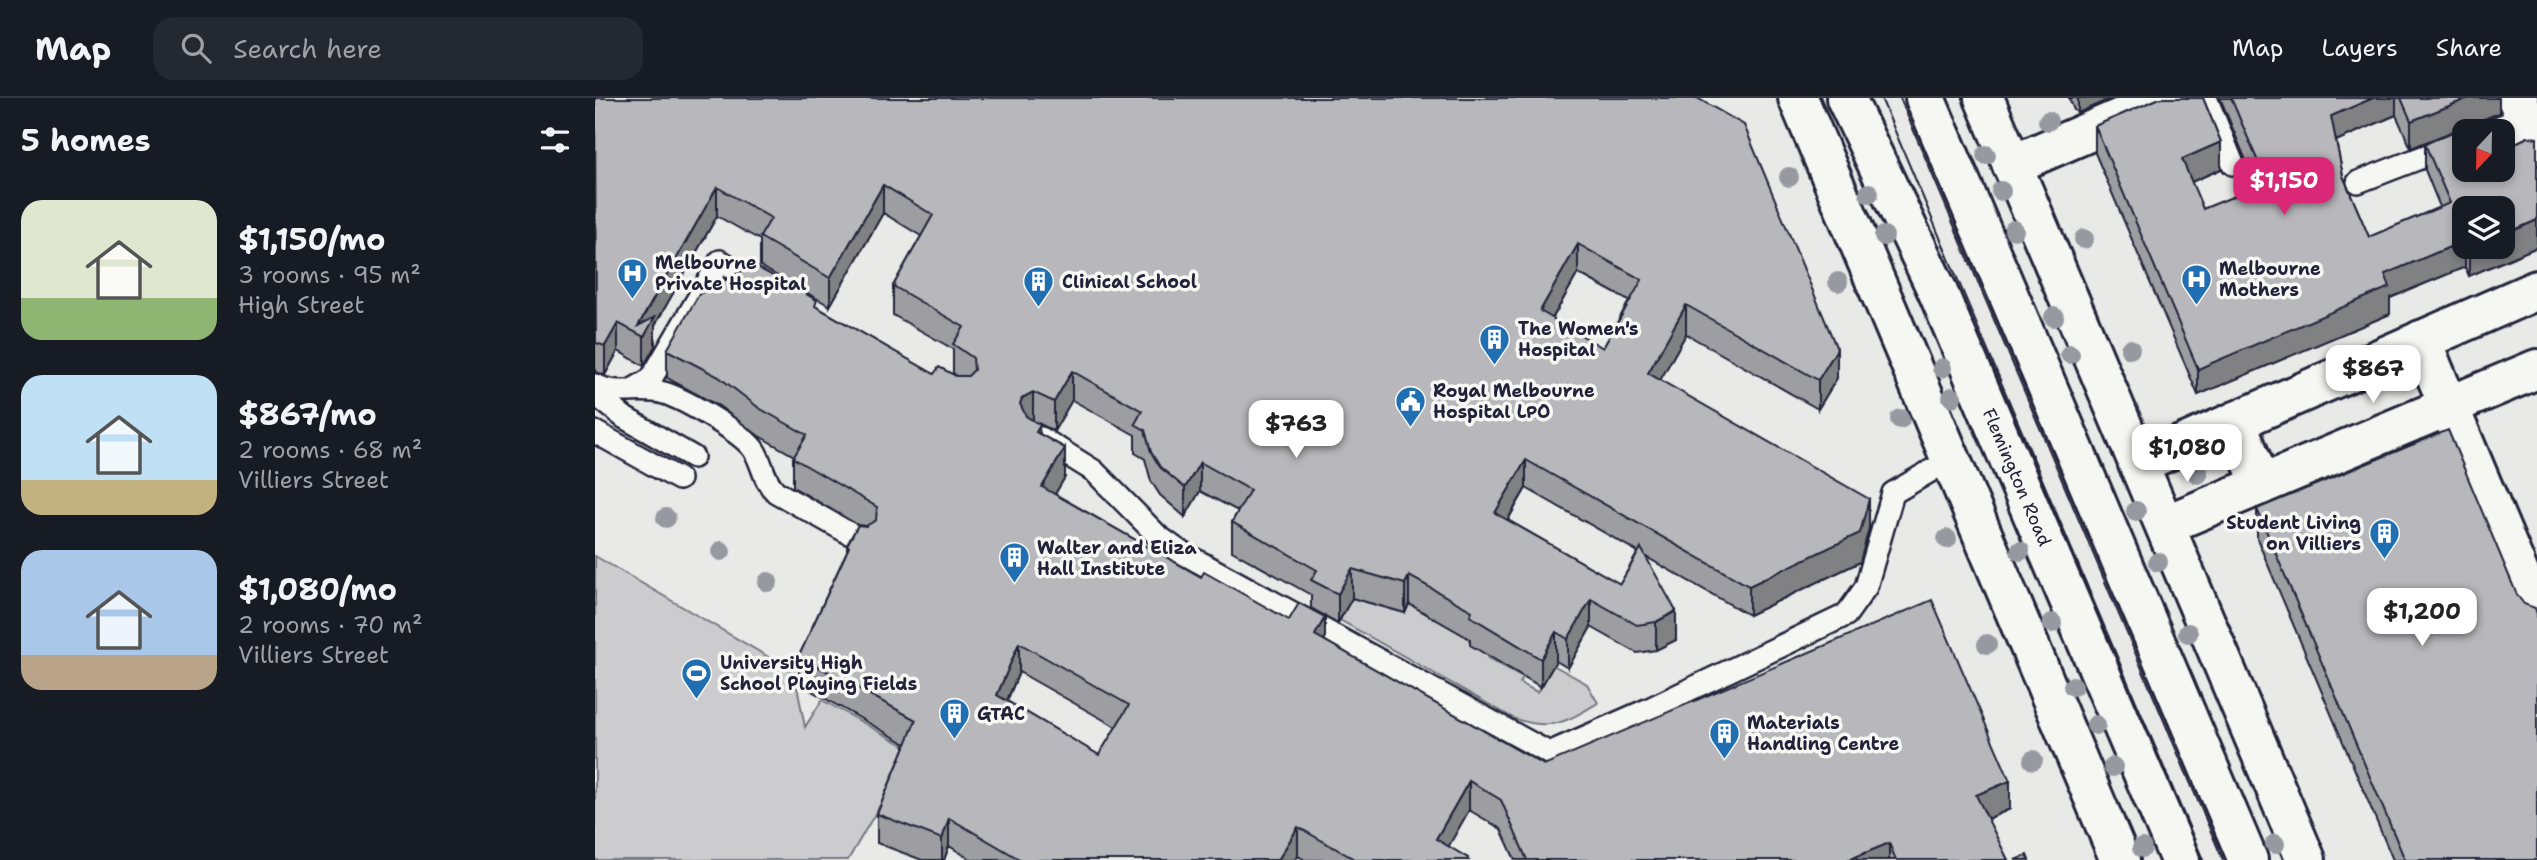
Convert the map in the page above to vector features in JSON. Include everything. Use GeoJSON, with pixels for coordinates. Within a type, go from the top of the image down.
{"type":"FeatureCollection","features":[{"type":"Feature","properties":{"kind":"main road"},"geometry":{"type":"LineString","coordinates":[[1798,98],[2120,860]]}},
{"type":"Feature","properties":{"kind":"main road","name":"Flemington Road"},"geometry":{"type":"LineString","coordinates":[[1846,98],[1937,290],[2180,860]]}},
{"type":"Feature","properties":{"kind":"main road"},"geometry":{"type":"LineString","coordinates":[[1925,98],[2248,860]]}},
{"type":"Feature","properties":{"kind":"main road"},"geometry":{"type":"LineString","coordinates":[[1984,98],[2306,860]]}},
{"type":"Feature","properties":{"kind":"main road"},"geometry":{"type":"LineString","coordinates":[[2012,165],[2167,98]]}},
{"type":"Feature","properties":{"kind":"main road"},"geometry":{"type":"LineString","coordinates":[[2138,464],[2537,290]]}},
{"type":"Feature","properties":{"kind":"main road"},"geometry":{"type":"LineString","coordinates":[[2421,340],[2537,616]]}},
{"type":"Feature","properties":{"kind":"main road"},"geometry":{"type":"LineString","coordinates":[[2165,525],[2537,369]]}},
{"type":"Feature","properties":{"kind":"main road"},"geometry":{"type":"LineString","coordinates":[[1951,459],[2056,411]]}},
{"type":"Feature","properties":{"kind":"main road"},"geometry":{"type":"LineString","coordinates":[[2236,421],[2261,485]]}},
{"type":"Feature","properties":{"kind":"lane"},"geometry":{"type":"LineString","coordinates":[[2206,98],[2233,164]]}},
{"type":"Feature","properties":{"kind":"lane"},"geometry":{"type":"LineString","coordinates":[[2358,182],[2452,146]]}},
{"type":"Feature","properties":{"kind":"lane"},"geometry":{"type":"LineString","coordinates":[[632,390],[651,379],[720,261],[780,294]]}},
{"type":"Feature","properties":{"kind":"lane"},"geometry":{"type":"LineString","coordinates":[[595,386],[612,391],[632,390],[673,397],[748,441],[761,463],[768,485],[776,492],[865,542]]}},
{"type":"Feature","properties":{"kind":"lane"},"geometry":{"type":"LineString","coordinates":[[595,394],[625,418],[693,457]]}},
{"type":"Feature","properties":{"kind":"lane"},"geometry":{"type":"LineString","coordinates":[[600,434],[679,480]]}},
{"type":"Feature","properties":{"kind":"lane"},"geometry":{"type":"LineString","coordinates":[[1033,434],[1094,471],[1158,536],[1179,551],[1549,752],[1649,709],[1846,615],[1866,587],[1893,493],[1916,477],[1951,459]]}},
{"type":"Feature","properties":{"kind":"shaded area","name":"University High School Playing Fields"},"geometry":{"type":"Polygon","coordinates":[[[595,556],[794,672],[805,727],[822,700],[912,750],[848,860],[595,860],[595,556]]]}},
{"type":"Feature","properties":{"kind":"shaded area"},"geometry":{"type":"Polygon","coordinates":[[[1352,598],[1404,613],[1409,604],[1491,651],[1488,658],[1523,677],[1520,683],[1537,692],[1553,665],[1587,684],[1598,703],[1559,723],[1528,723],[1515,719],[1340,620],[1352,598]]]}},
{"type":"Feature","properties":{"kind":"building"},"geometry":{"type":"Polygon","coordinates":[[[595,98],[1697,98],[1744,125],[1837,349],[1818,380],[1686,305],[1648,373],[1869,499],[1860,533],[1749,586],[1526,460],[1495,513],[1620,584],[1641,548],[1676,611],[1656,622],[1637,625],[1591,599],[1568,639],[1556,632],[1541,659],[1470,616],[1472,611],[1409,576],[1405,584],[1352,569],[1338,594],[1311,580],[1317,570],[1232,522],[1250,490],[1200,462],[1185,488],[1160,467],[1151,452],[1145,430],[1135,424],[1142,411],[1072,371],[1054,402],[1033,392],[1022,398],[1020,404],[1026,416],[1040,425],[1036,432],[1065,448],[1042,487],[1201,577],[1204,572],[1289,620],[1299,603],[1325,617],[1315,635],[1544,765],[1932,600],[2010,781],[1976,795],[2008,860],[1896,860],[1889,843],[1848,860],[1527,860],[1501,800],[1469,781],[1436,839],[1468,858],[1467,860],[1356,860],[1298,827],[1278,860],[1021,860],[949,818],[942,839],[877,814],[916,720],[799,656],[849,547],[847,545],[858,525],[866,526],[876,520],[877,507],[793,458],[807,435],[759,408],[719,377],[667,350],[699,294],[753,265],[817,300],[815,306],[934,374],[939,367],[956,376],[968,376],[974,370],[973,358],[953,344],[964,327],[893,286],[933,215],[883,185],[830,278],[760,237],[771,218],[717,187],[638,326],[655,317],[644,337],[618,323],[605,346],[596,343],[595,98]],[[1578,244],[1540,311],[1603,348],[1642,280],[1578,244]],[[1019,643],[997,695],[1099,755],[1129,705],[1019,643]]]}},
{"type":"Feature","properties":{"kind":"building"},"geometry":{"type":"Polygon","coordinates":[[[2160,98],[2203,98],[2221,142],[2182,159],[2203,209],[2267,183],[2231,98],[2373,98],[2331,116],[2343,176],[2369,237],[2450,203],[2425,144],[2452,132],[2452,182],[2515,182],[2515,143],[2528,137],[2537,138],[2537,220],[2515,230],[2515,196],[2452,196],[2452,246],[2385,274],[2390,287],[2198,369],[2095,126],[2160,98]]]}},
{"type":"Feature","properties":{"kind":"building"},"geometry":{"type":"Polygon","coordinates":[[[2401,98],[2469,98],[2411,121],[2401,98]]]}},
{"type":"Feature","properties":{"kind":"building"},"geometry":{"type":"Polygon","coordinates":[[[2448,430],[2517,595],[2524,604],[2535,608],[2537,614],[2537,860],[2405,860],[2257,509],[2448,430]]]}},
{"type":"Feature","properties":{"kind":"building"},"geometry":{"type":"Polygon","coordinates":[[[2027,855],[2029,860],[2015,860],[2027,855]]]}},
{"type":"Feature","properties":{"kind":"tram line"},"geometry":{"type":"LineString","coordinates":[[1881,98],[2203,860]]}},
{"type":"Feature","properties":{"kind":"tram line"},"geometry":{"type":"LineString","coordinates":[[1900,98],[2223,860]]}},
{"type":"Feature","properties":{"kind":"place","name":"Melbourne Private Hospital"},"geometry":{"type":"Point","coordinates":[632,300]}},
{"type":"Feature","properties":{"kind":"place","name":"Melbourne Mothers"},"geometry":{"type":"Point","coordinates":[2196,306]}},
{"type":"Feature","properties":{"kind":"place","name":"Clinical School"},"geometry":{"type":"Point","coordinates":[1039,309]}},
{"type":"Feature","properties":{"kind":"place","name":"The Women's Hospital"},"geometry":{"type":"Point","coordinates":[1495,366]}},
{"type":"Feature","properties":{"kind":"place","name":"Royal Melbourne Hospital LPO"},"geometry":{"type":"Point","coordinates":[1410,428]}},
{"type":"Feature","properties":{"kind":"place","name":"Student Living on Villiers"},"geometry":{"type":"Point","coordinates":[2384,560]}},
{"type":"Feature","properties":{"kind":"place","name":"Walter and Eliza Hall Institute"},"geometry":{"type":"Point","coordinates":[1014,585]}},
{"type":"Feature","properties":{"kind":"place","name":"University High School Playing Fields"},"geometry":{"type":"Point","coordinates":[697,700]}},
{"type":"Feature","properties":{"kind":"place","name":"GTAC"},"geometry":{"type":"Point","coordinates":[954,741]}},
{"type":"Feature","properties":{"kind":"place","name":"Materials Handling Centre"},"geometry":{"type":"Point","coordinates":[1724,760]}}]}
